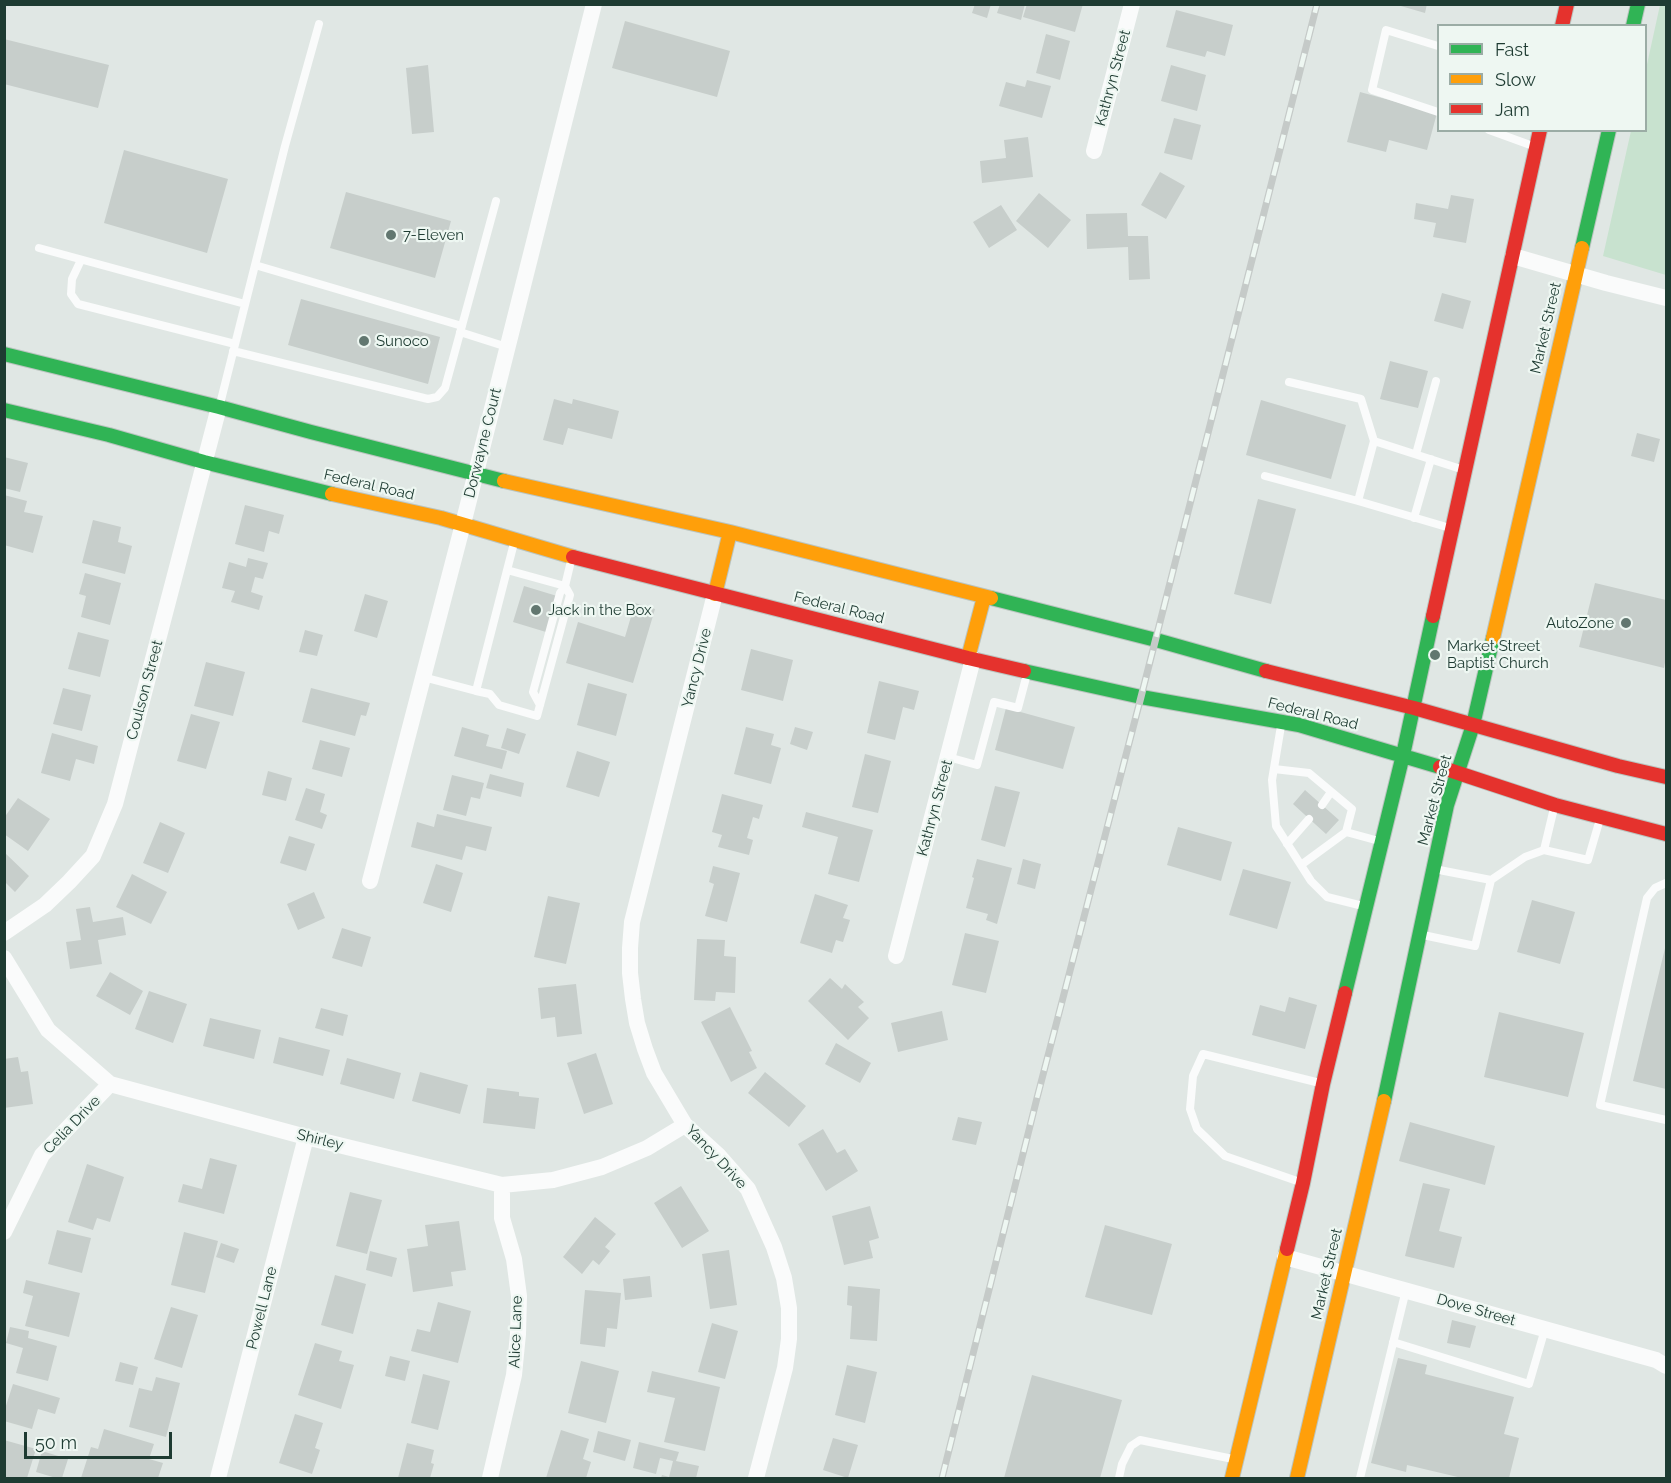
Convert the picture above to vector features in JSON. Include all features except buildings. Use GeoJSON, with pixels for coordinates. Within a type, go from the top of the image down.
{"type":"FeatureCollection","features":[{"type":"Feature","properties":{"kind":"main road"},"geometry":{"type":"LineString","coordinates":[[1563,24],[1567,4]]}},
{"type":"Feature","properties":{"kind":"main road"},"geometry":{"type":"LineString","coordinates":[[1633,24],[1638,4]]}},
{"type":"Feature","properties":{"kind":"main road"},"geometry":{"type":"LineString","coordinates":[[1232,1479],[1303,1182],[1323,1084],[1414,708],[1540,132]]}},
{"type":"Feature","properties":{"kind":"main road","name":"Market Street"},"geometry":{"type":"LineString","coordinates":[[1297,1479],[1384,1101],[1448,805],[1473,725],[1609,132]]}},
{"type":"Feature","properties":{"kind":"main road","name":"Federal Road"},"geometry":{"type":"LineString","coordinates":[[4,354],[219,406],[476,473],[730,532],[1156,640],[1243,665],[1414,708],[1618,766],[1666,777]]}},
{"type":"Feature","properties":{"kind":"main road","name":"Federal Road"},"geometry":{"type":"LineString","coordinates":[[4,410],[109,435],[204,462],[463,524],[572,557],[970,658],[1141,697],[1299,725],[1403,755],[1555,805],[1666,834]]}},
{"type":"Feature","properties":{"kind":"main road"},"geometry":{"type":"LineString","coordinates":[[716,594],[730,532]]}},
{"type":"Feature","properties":{"kind":"main road"},"geometry":{"type":"LineString","coordinates":[[970,658],[984,597]]}},
{"type":"Feature","properties":{"kind":"street","name":"Dorwayne Court"},"geometry":{"type":"LineString","coordinates":[[370,881],[594,4]]}},
{"type":"Feature","properties":{"kind":"street","name":"Kathryn Street"},"geometry":{"type":"LineString","coordinates":[[1094,151],[1132,4]]}},
{"type":"Feature","properties":{"kind":"street"},"geometry":{"type":"LineString","coordinates":[[1513,255],[1666,298]]}},
{"type":"Feature","properties":{"kind":"street","name":"Coulson Street"},"geometry":{"type":"LineString","coordinates":[[4,933],[45,905],[93,856],[115,804],[219,406]]}},
{"type":"Feature","properties":{"kind":"street","name":"Yancy Drive"},"geometry":{"type":"LineString","coordinates":[[716,594],[632,922],[630,948],[633,999],[645,1049],[654,1073],[685,1125],[719,1156],[748,1189],[774,1247],[784,1278],[789,1308],[789,1339],[785,1368],[756,1479]]}},
{"type":"Feature","properties":{"kind":"street","name":"Kathryn Street"},"geometry":{"type":"LineString","coordinates":[[896,956],[948,757],[970,658]]}},
{"type":"Feature","properties":{"kind":"street","name":"Shirley"},"geometry":{"type":"LineString","coordinates":[[4,958],[48,1030],[110,1084],[306,1137],[502,1185],[553,1180],[602,1167],[647,1148],[685,1125]]}},
{"type":"Feature","properties":{"kind":"street","name":"Celia Drive"},"geometry":{"type":"LineString","coordinates":[[4,1232],[42,1155],[110,1084]]}},
{"type":"Feature","properties":{"kind":"street","name":"Powell Lane"},"geometry":{"type":"LineString","coordinates":[[218,1479],[306,1137]]}},
{"type":"Feature","properties":{"kind":"street","name":"Alice Lane"},"geometry":{"type":"LineString","coordinates":[[490,1479],[514,1375],[518,1335],[519,1296],[514,1259],[502,1218],[502,1185]]}},
{"type":"Feature","properties":{"kind":"street","name":"Dove Street"},"geometry":{"type":"LineString","coordinates":[[1285,1257],[1656,1360],[1666,1366]]}},
{"type":"Feature","properties":{"kind":"lane"},"geometry":{"type":"LineString","coordinates":[[219,406],[319,24]]}},
{"type":"Feature","properties":{"kind":"lane"},"geometry":{"type":"LineString","coordinates":[[1437,46],[1386,30],[1372,90],[1437,112]]}},
{"type":"Feature","properties":{"kind":"lane"},"geometry":{"type":"LineString","coordinates":[[1494,132],[1536,148]]}},
{"type":"Feature","properties":{"kind":"lane"},"geometry":{"type":"LineString","coordinates":[[81,260],[72,279],[70,294],[78,304],[428,399],[437,396],[445,388],[496,201]]}},
{"type":"Feature","properties":{"kind":"lane"},"geometry":{"type":"LineString","coordinates":[[39,248],[245,304]]}},
{"type":"Feature","properties":{"kind":"lane"},"geometry":{"type":"LineString","coordinates":[[255,265],[461,329],[507,347]]}},
{"type":"Feature","properties":{"kind":"lane"},"geometry":{"type":"LineString","coordinates":[[1416,454],[1436,381]]}},
{"type":"Feature","properties":{"kind":"lane"},"geometry":{"type":"LineString","coordinates":[[1289,382],[1361,399],[1374,441],[1358,501]]}},
{"type":"Feature","properties":{"kind":"lane"},"geometry":{"type":"LineString","coordinates":[[1374,441],[1465,470]]}},
{"type":"Feature","properties":{"kind":"lane"},"geometry":{"type":"LineString","coordinates":[[1414,518],[1431,459]]}},
{"type":"Feature","properties":{"kind":"lane"},"geometry":{"type":"LineString","coordinates":[[1266,476],[1452,528]]}},
{"type":"Feature","properties":{"kind":"lane"},"geometry":{"type":"LineString","coordinates":[[476,691],[515,539]]}},
{"type":"Feature","properties":{"kind":"lane"},"geometry":{"type":"LineString","coordinates":[[423,678],[490,694],[499,705],[537,716],[570,596],[565,586],[572,557]]}},
{"type":"Feature","properties":{"kind":"lane"},"geometry":{"type":"LineString","coordinates":[[507,570],[565,586]]}},
{"type":"Feature","properties":{"kind":"lane"},"geometry":{"type":"LineString","coordinates":[[948,757],[977,765],[994,702],[1018,708],[1028,671]]}},
{"type":"Feature","properties":{"kind":"lane"},"geometry":{"type":"LineString","coordinates":[[1282,722],[1272,780],[1276,826],[1311,881],[1327,897],[1367,907]]}},
{"type":"Feature","properties":{"kind":"lane"},"geometry":{"type":"LineString","coordinates":[[1274,769],[1309,773],[1352,809],[1346,832],[1301,865]]}},
{"type":"Feature","properties":{"kind":"lane"},"geometry":{"type":"LineString","coordinates":[[1322,805],[1331,792]]}},
{"type":"Feature","properties":{"kind":"lane"},"geometry":{"type":"LineString","coordinates":[[1544,850],[1555,805]]}},
{"type":"Feature","properties":{"kind":"lane"},"geometry":{"type":"LineString","coordinates":[[1420,934],[1475,946],[1491,880],[1525,857],[1544,850],[1588,860],[1601,817]]}},
{"type":"Feature","properties":{"kind":"lane"},"geometry":{"type":"LineString","coordinates":[[1287,844],[1310,819]]}},
{"type":"Feature","properties":{"kind":"lane"},"geometry":{"type":"LineString","coordinates":[[1346,832],[1383,842]]}},
{"type":"Feature","properties":{"kind":"lane"},"geometry":{"type":"LineString","coordinates":[[1434,869],[1491,880]]}},
{"type":"Feature","properties":{"kind":"lane"},"geometry":{"type":"LineString","coordinates":[[1666,883],[1655,888],[1647,898],[1600,1105],[1666,1120]]}},
{"type":"Feature","properties":{"kind":"lane"},"geometry":{"type":"LineString","coordinates":[[1303,1182],[1225,1156],[1197,1129],[1190,1109],[1193,1076],[1203,1054],[1323,1084]]}},
{"type":"Feature","properties":{"kind":"lane"},"geometry":{"type":"LineString","coordinates":[[1360,1479],[1406,1290]]}},
{"type":"Feature","properties":{"kind":"lane"},"geometry":{"type":"LineString","coordinates":[[1394,1342],[1529,1384],[1545,1329]]}},
{"type":"Feature","properties":{"kind":"lane"},"geometry":{"type":"LineString","coordinates":[[1119,1479],[1122,1464],[1131,1446],[1140,1440],[1237,1460]]}},
{"type":"Feature","properties":{"kind":"green space"},"geometry":{"type":"Polygon","coordinates":[[[1660,5],[1666,5],[1666,275],[1603,256],[1631,132],[1647,132],[1647,64],[1660,5]]]}},
{"type":"Feature","properties":{"kind":"railway"},"geometry":{"type":"LineString","coordinates":[[942,1478],[1317,4]]}},
{"type":"Feature","properties":{"kind":"traffic: fast"},"geometry":{"type":"LineString","coordinates":[[1633,24],[1638,4]]}},
{"type":"Feature","properties":{"kind":"traffic: fast"},"geometry":{"type":"LineString","coordinates":[[1582,248],[1609,132]]}},
{"type":"Feature","properties":{"kind":"traffic: fast"},"geometry":{"type":"LineString","coordinates":[[4,354],[504,481]]}},
{"type":"Feature","properties":{"kind":"traffic: fast"},"geometry":{"type":"LineString","coordinates":[[4,410],[109,435],[204,462],[332,494]]}},
{"type":"Feature","properties":{"kind":"traffic: fast"},"geometry":{"type":"LineString","coordinates":[[991,598],[1266,671]]}},
{"type":"Feature","properties":{"kind":"traffic: fast"},"geometry":{"type":"LineString","coordinates":[[1345,993],[1403,755],[1433,616]]}},
{"type":"Feature","properties":{"kind":"traffic: fast"},"geometry":{"type":"LineString","coordinates":[[1384,1101],[1447,805],[1473,725],[1493,638]]}},
{"type":"Feature","properties":{"kind":"traffic: fast"},"geometry":{"type":"LineString","coordinates":[[1024,671],[1141,697],[1299,725],[1440,767]]}},
{"type":"Feature","properties":{"kind":"traffic: slow"},"geometry":{"type":"LineString","coordinates":[[1493,638],[1582,248]]}},
{"type":"Feature","properties":{"kind":"traffic: slow"},"geometry":{"type":"LineString","coordinates":[[504,481],[730,532],[991,598]]}},
{"type":"Feature","properties":{"kind":"traffic: slow"},"geometry":{"type":"LineString","coordinates":[[332,494],[441,518],[573,557]]}},
{"type":"Feature","properties":{"kind":"traffic: slow"},"geometry":{"type":"LineString","coordinates":[[715,594],[730,532]]}},
{"type":"Feature","properties":{"kind":"traffic: slow"},"geometry":{"type":"LineString","coordinates":[[968,658],[984,597]]}},
{"type":"Feature","properties":{"kind":"traffic: slow"},"geometry":{"type":"LineString","coordinates":[[1297,1478],[1384,1101]]}},
{"type":"Feature","properties":{"kind":"traffic: slow"},"geometry":{"type":"LineString","coordinates":[[1232,1478],[1287,1249]]}},
{"type":"Feature","properties":{"kind":"traffic: jam"},"geometry":{"type":"LineString","coordinates":[[1562,24],[1567,4]]}},
{"type":"Feature","properties":{"kind":"traffic: jam"},"geometry":{"type":"LineString","coordinates":[[1433,616],[1540,132]]}},
{"type":"Feature","properties":{"kind":"traffic: jam"},"geometry":{"type":"LineString","coordinates":[[573,557],[1024,671]]}},
{"type":"Feature","properties":{"kind":"traffic: jam"},"geometry":{"type":"LineString","coordinates":[[1266,671],[1414,708],[1618,766],[1666,777]]}},
{"type":"Feature","properties":{"kind":"traffic: jam"},"geometry":{"type":"LineString","coordinates":[[1440,767],[1555,805],[1666,834]]}},
{"type":"Feature","properties":{"kind":"traffic: jam"},"geometry":{"type":"LineString","coordinates":[[1287,1249],[1345,993]]}},
{"type":"Feature","properties":{"kind":"place","name":"7-Eleven"},"geometry":{"type":"Point","coordinates":[391,235]}},
{"type":"Feature","properties":{"kind":"place","name":"Sunoco"},"geometry":{"type":"Point","coordinates":[364,341]}},
{"type":"Feature","properties":{"kind":"place","name":"Jack in the Box"},"geometry":{"type":"Point","coordinates":[536,610]}},
{"type":"Feature","properties":{"kind":"place","name":"AutoZone"},"geometry":{"type":"Point","coordinates":[1626,623]}},
{"type":"Feature","properties":{"kind":"place","name":"Market Street Baptist Church"},"geometry":{"type":"Point","coordinates":[1435,655]}}]}
